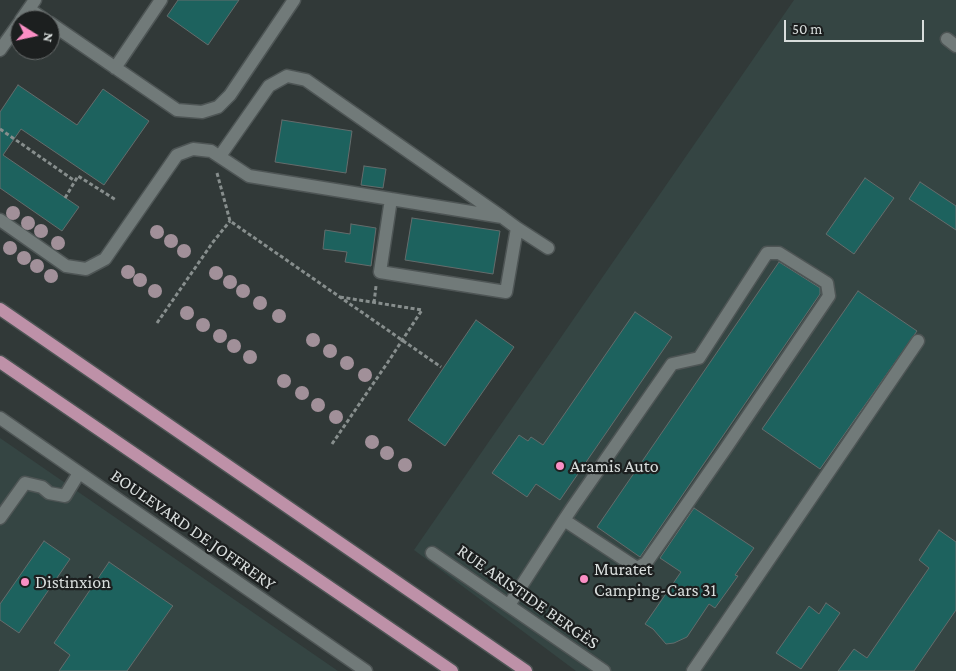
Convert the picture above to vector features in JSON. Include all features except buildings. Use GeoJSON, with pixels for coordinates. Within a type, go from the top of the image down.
{"type":"FeatureCollection","features":[{"type":"Feature","properties":{"kind":"main road"},"geometry":{"type":"LineString","coordinates":[[0,309],[526,671]]}},
{"type":"Feature","properties":{"kind":"main road"},"geometry":{"type":"LineString","coordinates":[[0,362],[452,671]]}},
{"type":"Feature","properties":{"kind":"street"},"geometry":{"type":"LineString","coordinates":[[115,68],[162,0]]}},
{"type":"Feature","properties":{"kind":"street"},"geometry":{"type":"LineString","coordinates":[[60,31],[177,110],[202,112],[218,107],[230,95],[294,0]]}},
{"type":"Feature","properties":{"kind":"street"},"geometry":{"type":"LineString","coordinates":[[0,50],[10,36]]}},
{"type":"Feature","properties":{"kind":"street"},"geometry":{"type":"LineString","coordinates":[[216,154],[269,86],[287,76],[306,80],[548,248]]}},
{"type":"Feature","properties":{"kind":"street"},"geometry":{"type":"LineString","coordinates":[[0,220],[66,266],[86,269],[105,259],[177,155],[193,149],[216,154],[249,176],[502,217]]}},
{"type":"Feature","properties":{"kind":"street"},"geometry":{"type":"LineString","coordinates":[[391,199],[380,272],[506,292],[517,228]]}},
{"type":"Feature","properties":{"kind":"street"},"geometry":{"type":"LineString","coordinates":[[508,605],[564,520],[672,364],[699,358],[767,253],[779,253],[827,283],[829,296],[646,563],[638,568],[564,520]]}},
{"type":"Feature","properties":{"kind":"street"},"geometry":{"type":"LineString","coordinates":[[693,671],[918,341]]}},
{"type":"Feature","properties":{"kind":"street","name":"BOULEVARD DE JOFFRERY"},"geometry":{"type":"LineString","coordinates":[[0,418],[366,671]]}},
{"type":"Feature","properties":{"kind":"street"},"geometry":{"type":"LineString","coordinates":[[0,518],[25,483],[42,487],[49,493],[65,496],[80,473]]}},
{"type":"Feature","properties":{"kind":"street","name":"RUE ARISTIDE BERGÈS"},"geometry":{"type":"LineString","coordinates":[[432,553],[604,671]]}},
{"type":"Feature","properties":{"kind":"path"},"geometry":{"type":"LineString","coordinates":[[0,129],[76,181]]}},
{"type":"Feature","properties":{"kind":"path"},"geometry":{"type":"LineString","coordinates":[[216,154],[230,221],[441,366]]}},
{"type":"Feature","properties":{"kind":"path"},"geometry":{"type":"LineString","coordinates":[[65,198],[78,176],[116,200]]}},
{"type":"Feature","properties":{"kind":"path"},"geometry":{"type":"LineString","coordinates":[[157,323],[213,242],[230,221]]}},
{"type":"Feature","properties":{"kind":"path"},"geometry":{"type":"LineString","coordinates":[[332,444],[422,310],[339,297]]}},
{"type":"Feature","properties":{"kind":"shaded area"},"geometry":{"type":"Polygon","coordinates":[[[794,0],[956,0],[956,671],[576,671],[414,550],[794,0]]]}},
{"type":"Feature","properties":{"kind":"shaded area"},"geometry":{"type":"Polygon","coordinates":[[[0,438],[338,671],[0,671],[0,438]]]}},
{"type":"Feature","properties":{"kind":"place","name":"Aramis Auto"},"geometry":{"type":"Point","coordinates":[560,466]}},
{"type":"Feature","properties":{"kind":"place","name":"Muratet Camping-Cars 31"},"geometry":{"type":"Point","coordinates":[584,579]}},
{"type":"Feature","properties":{"kind":"place","name":"Distinxion"},"geometry":{"type":"Point","coordinates":[25,582]}}]}
